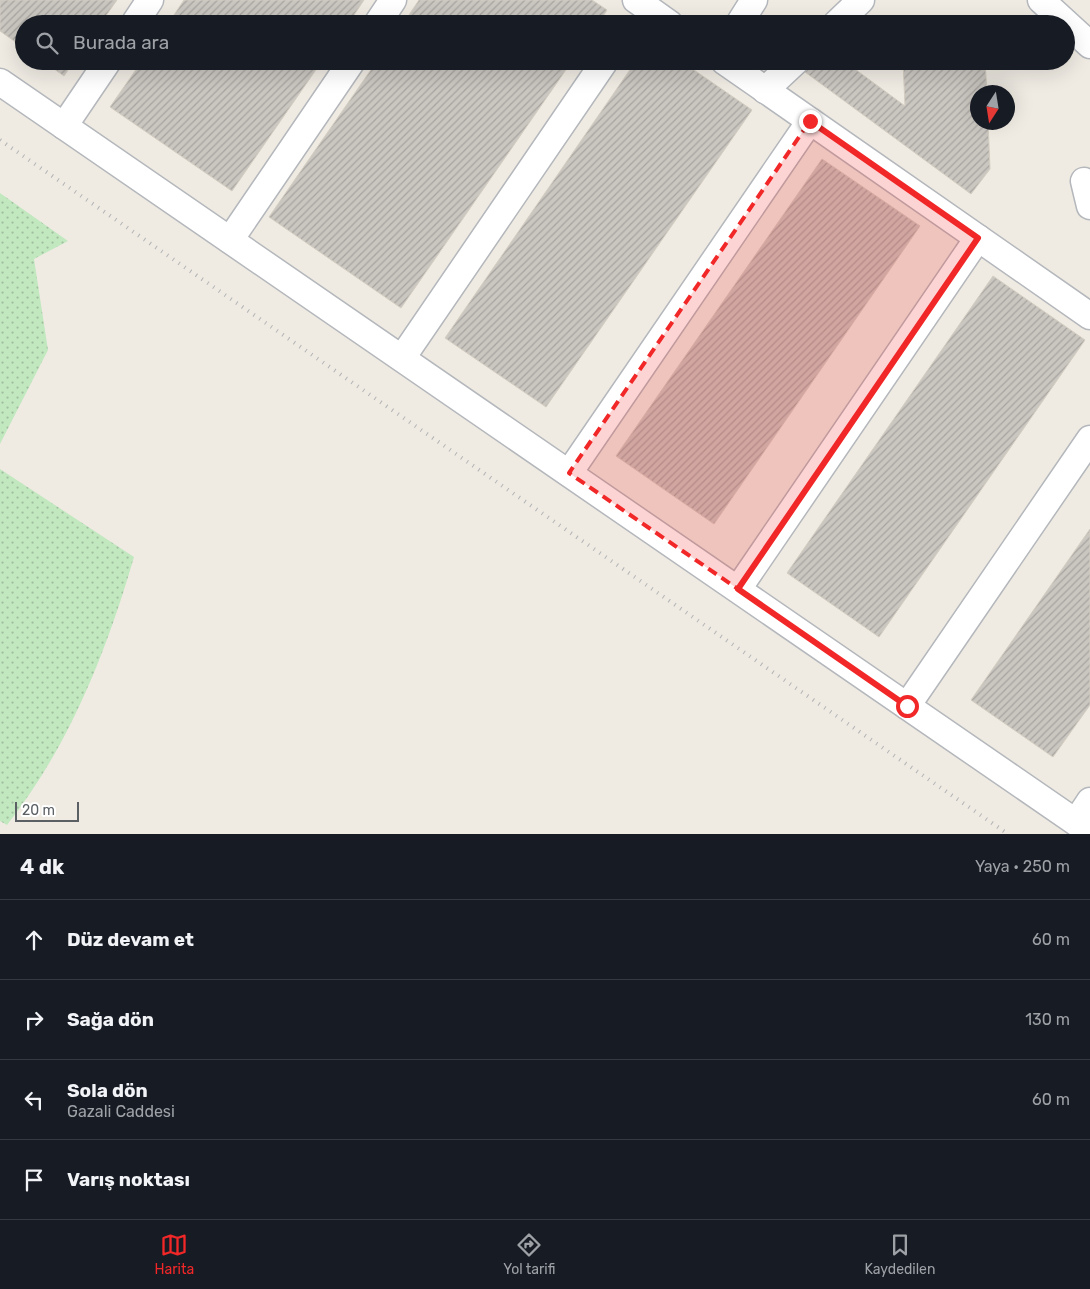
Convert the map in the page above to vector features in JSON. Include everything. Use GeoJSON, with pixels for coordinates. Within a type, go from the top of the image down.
{"type":"FeatureCollection","features":[{"type":"Feature","properties":{"kind":"street"},"geometry":{"type":"LineString","coordinates":[[140,15],[150,0]]}},
{"type":"Feature","properties":{"kind":"street"},"geometry":{"type":"LineString","coordinates":[[383,15],[394,0]]}},
{"type":"Feature","properties":{"kind":"street"},"geometry":{"type":"LineString","coordinates":[[745,15],[754,0]]}},
{"type":"Feature","properties":{"kind":"street"},"geometry":{"type":"LineString","coordinates":[[846,15],[862,0]]}},
{"type":"Feature","properties":{"kind":"street"},"geometry":{"type":"LineString","coordinates":[[1041,0],[1058,15]]}},
{"type":"Feature","properties":{"kind":"street"},"geometry":{"type":"LineString","coordinates":[[640,7],[654,15]]}},
{"type":"Feature","properties":{"kind":"street"},"geometry":{"type":"LineString","coordinates":[[1075,31],[1090,44]]}},
{"type":"Feature","properties":{"kind":"street"},"geometry":{"type":"LineString","coordinates":[[64,126],[102,70]]}},
{"type":"Feature","properties":{"kind":"street"},"geometry":{"type":"LineString","coordinates":[[230,240],[346,70]]}},
{"type":"Feature","properties":{"kind":"street"},"geometry":{"type":"LineString","coordinates":[[402,358],[599,70]]}},
{"type":"Feature","properties":{"kind":"street"},"geometry":{"type":"LineString","coordinates":[[737,70],[1090,316]]}},
{"type":"Feature","properties":{"kind":"street"},"geometry":{"type":"LineString","coordinates":[[765,90],[786,70]]}},
{"type":"Feature","properties":{"kind":"street"},"geometry":{"type":"LineString","coordinates":[[0,82],[907,706],[1085,818]]}},
{"type":"Feature","properties":{"kind":"street"},"geometry":{"type":"LineString","coordinates":[[569,473],[810,121]]}},
{"type":"Feature","properties":{"kind":"street"},"geometry":{"type":"LineString","coordinates":[[1084,181],[1090,206]]}},
{"type":"Feature","properties":{"kind":"street"},"geometry":{"type":"LineString","coordinates":[[738,589],[978,238]]}},
{"type":"Feature","properties":{"kind":"street"},"geometry":{"type":"LineString","coordinates":[[907,706],[1090,438]]}},
{"type":"Feature","properties":{"kind":"highlighted area"},"geometry":{"type":"Polygon","coordinates":[[[810,121],[978,238],[738,589],[569,473],[810,121]]]}},
{"type":"Feature","properties":{"kind":"green space"},"geometry":{"type":"Polygon","coordinates":[[[0,193],[68,241],[34,259],[48,350],[0,444],[0,193]]]}},
{"type":"Feature","properties":{"kind":"green space"},"geometry":{"type":"Polygon","coordinates":[[[0,469],[134,557],[98,663],[67,731],[29,795],[7,825],[0,821],[0,469]]]}},
{"type":"Feature","properties":{"kind":"building"},"geometry":{"type":"Polygon","coordinates":[[[0,0],[117,0],[106,15],[15,15],[15,42],[0,31],[0,0]]]}},
{"type":"Feature","properties":{"kind":"building"},"geometry":{"type":"Polygon","coordinates":[[[184,0],[364,0],[354,15],[174,15],[184,0]]]}},
{"type":"Feature","properties":{"kind":"building"},"geometry":{"type":"Polygon","coordinates":[[[419,0],[592,0],[607,10],[604,15],[409,15],[419,0]]]}},
{"type":"Feature","properties":{"kind":"building"},"geometry":{"type":"Polygon","coordinates":[[[56,70],[68,70],[64,76],[56,70]]]}},
{"type":"Feature","properties":{"kind":"building"},"geometry":{"type":"Polygon","coordinates":[[[136,70],[316,70],[232,191],[110,107],[136,70]]]}},
{"type":"Feature","properties":{"kind":"building"},"geometry":{"type":"Polygon","coordinates":[[[371,70],[566,70],[401,308],[269,217],[371,70]]]}},
{"type":"Feature","properties":{"kind":"building"},"geometry":{"type":"Polygon","coordinates":[[[630,70],[694,70],[752,110],[546,407],[445,338],[630,70]]]}},
{"type":"Feature","properties":{"kind":"building"},"geometry":{"type":"Polygon","coordinates":[[[806,70],[856,70],[905,106],[903,70],[986,70],[987,85],[970,85],[970,130],[988,130],[990,169],[971,194],[805,72],[806,70]]]}},
{"type":"Feature","properties":{"kind":"building"},"geometry":{"type":"Polygon","coordinates":[[[822,159],[920,226],[714,524],[616,456],[822,159]]]}},
{"type":"Feature","properties":{"kind":"building"},"geometry":{"type":"Polygon","coordinates":[[[993,276],[1085,340],[879,637],[787,573],[993,276]]]}},
{"type":"Feature","properties":{"kind":"building"},"geometry":{"type":"Polygon","coordinates":[[[1090,529],[1090,705],[1053,757],[971,700],[1090,529]]]}},
{"type":"Feature","properties":{"kind":"railway"},"geometry":{"type":"LineString","coordinates":[[0,140],[1008,834]]}},
{"type":"Feature","properties":{"kind":"route"},"geometry":{"type":"LineString","coordinates":[[810,121],[978,238],[738,589],[907,706]]}}]}
